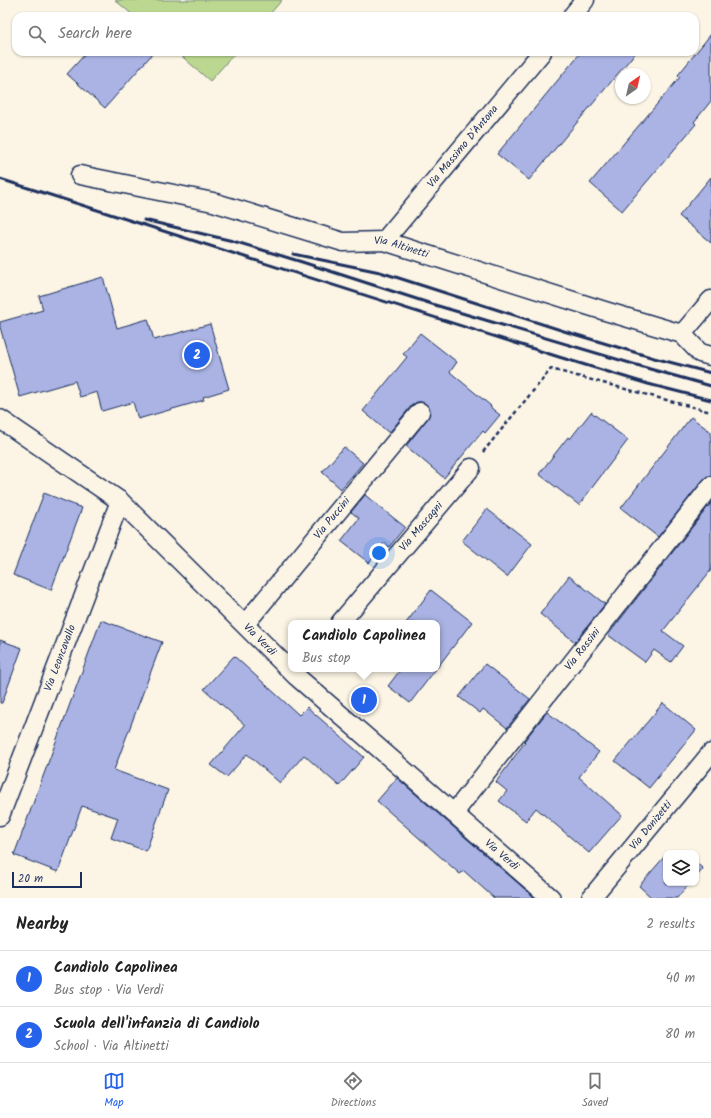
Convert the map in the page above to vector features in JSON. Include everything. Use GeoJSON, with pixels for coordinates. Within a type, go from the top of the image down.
{"type":"FeatureCollection","features":[{"type":"Feature","properties":{"kind":"street"},"geometry":{"type":"LineString","coordinates":[[575,12],[585,0]]}},
{"type":"Feature","properties":{"kind":"street","name":"Via Massimo D'Antona"},"geometry":{"type":"LineString","coordinates":[[384,241],[539,56]]}},
{"type":"Feature","properties":{"kind":"street","name":"Via Altinetti"},"geometry":{"type":"LineString","coordinates":[[80,175],[213,202],[343,242],[384,241],[605,312],[682,334]]}},
{"type":"Feature","properties":{"kind":"street"},"geometry":{"type":"LineString","coordinates":[[711,300],[682,334],[700,353],[711,356]]}},
{"type":"Feature","properties":{"kind":"street","name":"Via Puccini"},"geometry":{"type":"LineString","coordinates":[[245,624],[420,412]]}},
{"type":"Feature","properties":{"kind":"street","name":"Via Verdi"},"geometry":{"type":"LineString","coordinates":[[0,419],[120,501],[245,624],[288,662]]}},
{"type":"Feature","properties":{"kind":"street","name":"Via Mascagni"},"geometry":{"type":"LineString","coordinates":[[343,620],[470,468]]}},
{"type":"Feature","properties":{"kind":"street","name":"Via Rossini"},"geometry":{"type":"LineString","coordinates":[[454,813],[711,486]]}},
{"type":"Feature","properties":{"kind":"street","name":"Via Leoncavallo"},"geometry":{"type":"LineString","coordinates":[[0,816],[120,501]]}},
{"type":"Feature","properties":{"kind":"street","name":"Via Verdi"},"geometry":{"type":"LineString","coordinates":[[299,672],[454,813],[551,898]]}},
{"type":"Feature","properties":{"kind":"street","name":"Via Donizetti"},"geometry":{"type":"LineString","coordinates":[[591,898],[711,753]]}},
{"type":"Feature","properties":{"kind":"path"},"geometry":{"type":"LineString","coordinates":[[470,468],[551,369],[711,412]]}},
{"type":"Feature","properties":{"kind":"green space"},"geometry":{"type":"Polygon","coordinates":[[[115,0],[282,0],[272,12],[129,12],[115,0]]]}},
{"type":"Feature","properties":{"kind":"green space"},"geometry":{"type":"Polygon","coordinates":[[[182,56],[232,56],[210,81],[182,56]]]}},
{"type":"Feature","properties":{"kind":"building"},"geometry":{"type":"Polygon","coordinates":[[[711,34],[711,101],[694,122],[696,124],[622,211],[590,183],[680,77],[678,75],[693,56],[699,56],[699,49],[711,34]]]}},
{"type":"Feature","properties":{"kind":"building"},"geometry":{"type":"Polygon","coordinates":[[[83,56],[150,56],[105,108],[67,74],[83,56]]]}},
{"type":"Feature","properties":{"kind":"building"},"geometry":{"type":"Polygon","coordinates":[[[578,56],[633,56],[623,68],[615,68],[615,77],[529,180],[497,154],[578,56]]]}},
{"type":"Feature","properties":{"kind":"building"},"geometry":{"type":"Polygon","coordinates":[[[711,177],[711,243],[679,216],[711,177]]]}},
{"type":"Feature","properties":{"kind":"building"},"geometry":{"type":"Polygon","coordinates":[[[103,277],[117,328],[148,319],[154,340],[210,324],[229,389],[203,397],[204,400],[138,419],[133,402],[102,411],[97,392],[80,397],[75,381],[20,397],[0,327],[0,322],[43,310],[39,296],[103,277]]]}},
{"type":"Feature","properties":{"kind":"building"},"geometry":{"type":"Polygon","coordinates":[[[420,333],[457,362],[450,372],[500,415],[485,433],[483,431],[444,478],[406,446],[428,418],[430,409],[426,404],[417,402],[412,405],[389,433],[363,411],[407,357],[403,354],[420,333]]]}},
{"type":"Feature","properties":{"kind":"building"},"geometry":{"type":"Polygon","coordinates":[[[591,412],[628,440],[579,505],[539,474],[568,437],[570,439],[591,412]]]}},
{"type":"Feature","properties":{"kind":"building"},"geometry":{"type":"Polygon","coordinates":[[[691,417],[711,432],[711,476],[707,476],[703,480],[658,537],[621,508],[691,417]]]}},
{"type":"Feature","properties":{"kind":"building"},"geometry":{"type":"Polygon","coordinates":[[[344,447],[363,463],[341,489],[322,472],[344,447]]]}},
{"type":"Feature","properties":{"kind":"building"},"geometry":{"type":"Polygon","coordinates":[[[44,493],[82,508],[51,590],[13,575],[44,493]]]}},
{"type":"Feature","properties":{"kind":"building"},"geometry":{"type":"Polygon","coordinates":[[[365,495],[405,527],[389,547],[385,542],[369,563],[341,541],[359,518],[351,512],[365,495]]]}},
{"type":"Feature","properties":{"kind":"building"},"geometry":{"type":"Polygon","coordinates":[[[711,503],[711,570],[663,631],[683,646],[671,662],[654,650],[645,662],[608,635],[711,503]]]}},
{"type":"Feature","properties":{"kind":"building"},"geometry":{"type":"Polygon","coordinates":[[[487,509],[532,544],[507,577],[462,541],[487,509]]]}},
{"type":"Feature","properties":{"kind":"building"},"geometry":{"type":"Polygon","coordinates":[[[569,576],[605,604],[575,642],[540,614],[569,576]]]}},
{"type":"Feature","properties":{"kind":"building"},"geometry":{"type":"Polygon","coordinates":[[[431,590],[472,622],[440,664],[440,620],[408,620],[431,590]]]}},
{"type":"Feature","properties":{"kind":"building"},"geometry":{"type":"Polygon","coordinates":[[[101,620],[162,642],[114,770],[168,790],[146,851],[111,838],[118,818],[82,806],[58,872],[14,855],[101,620]]]}},
{"type":"Feature","properties":{"kind":"building"},"geometry":{"type":"Polygon","coordinates":[[[0,640],[22,648],[2,703],[0,703],[0,640]]]}},
{"type":"Feature","properties":{"kind":"building"},"geometry":{"type":"Polygon","coordinates":[[[234,656],[299,715],[307,707],[364,757],[339,786],[304,755],[280,783],[247,754],[227,777],[211,765],[245,725],[204,689],[234,656]]]}},
{"type":"Feature","properties":{"kind":"building"},"geometry":{"type":"Polygon","coordinates":[[[485,664],[530,699],[507,728],[483,709],[480,713],[459,697],[485,664]]]}},
{"type":"Feature","properties":{"kind":"building"},"geometry":{"type":"Polygon","coordinates":[[[399,672],[434,672],[410,703],[388,686],[399,672]]]}},
{"type":"Feature","properties":{"kind":"building"},"geometry":{"type":"Polygon","coordinates":[[[663,703],[696,730],[649,788],[615,761],[663,703]]]}},
{"type":"Feature","properties":{"kind":"building"},"geometry":{"type":"Polygon","coordinates":[[[547,712],[599,752],[579,777],[622,815],[589,853],[536,808],[526,821],[499,801],[507,791],[496,782],[525,742],[524,741],[547,712]]]}},
{"type":"Feature","properties":{"kind":"building"},"geometry":{"type":"Polygon","coordinates":[[[397,778],[535,898],[494,898],[464,871],[460,874],[377,801],[397,778]]]}},
{"type":"Feature","properties":{"kind":"building"},"geometry":{"type":"Polygon","coordinates":[[[663,858],[663,886],[687,886],[677,898],[652,898],[639,886],[663,858]]]}},
{"type":"Feature","properties":{"kind":"building"},"geometry":{"type":"Polygon","coordinates":[[[699,865],[703,869],[699,874],[699,865]]]}},
{"type":"Feature","properties":{"kind":"railway"},"geometry":{"type":"LineString","coordinates":[[0,179],[559,357],[648,384],[711,400]]}},
{"type":"Feature","properties":{"kind":"railway"},"geometry":{"type":"LineString","coordinates":[[144,220],[233,241],[435,305],[711,386]]}},
{"type":"Feature","properties":{"kind":"railway"},"geometry":{"type":"LineString","coordinates":[[293,254],[380,272],[567,332],[711,373]]}},
{"type":"Feature","properties":{"kind":"place","name":"Scuola dell'infanzia di Candiolo"},"geometry":{"type":"Point","coordinates":[197,355]}},
{"type":"Feature","properties":{"kind":"place","name":"Candiolo Capolinea"},"geometry":{"type":"Point","coordinates":[364,700]}}]}
